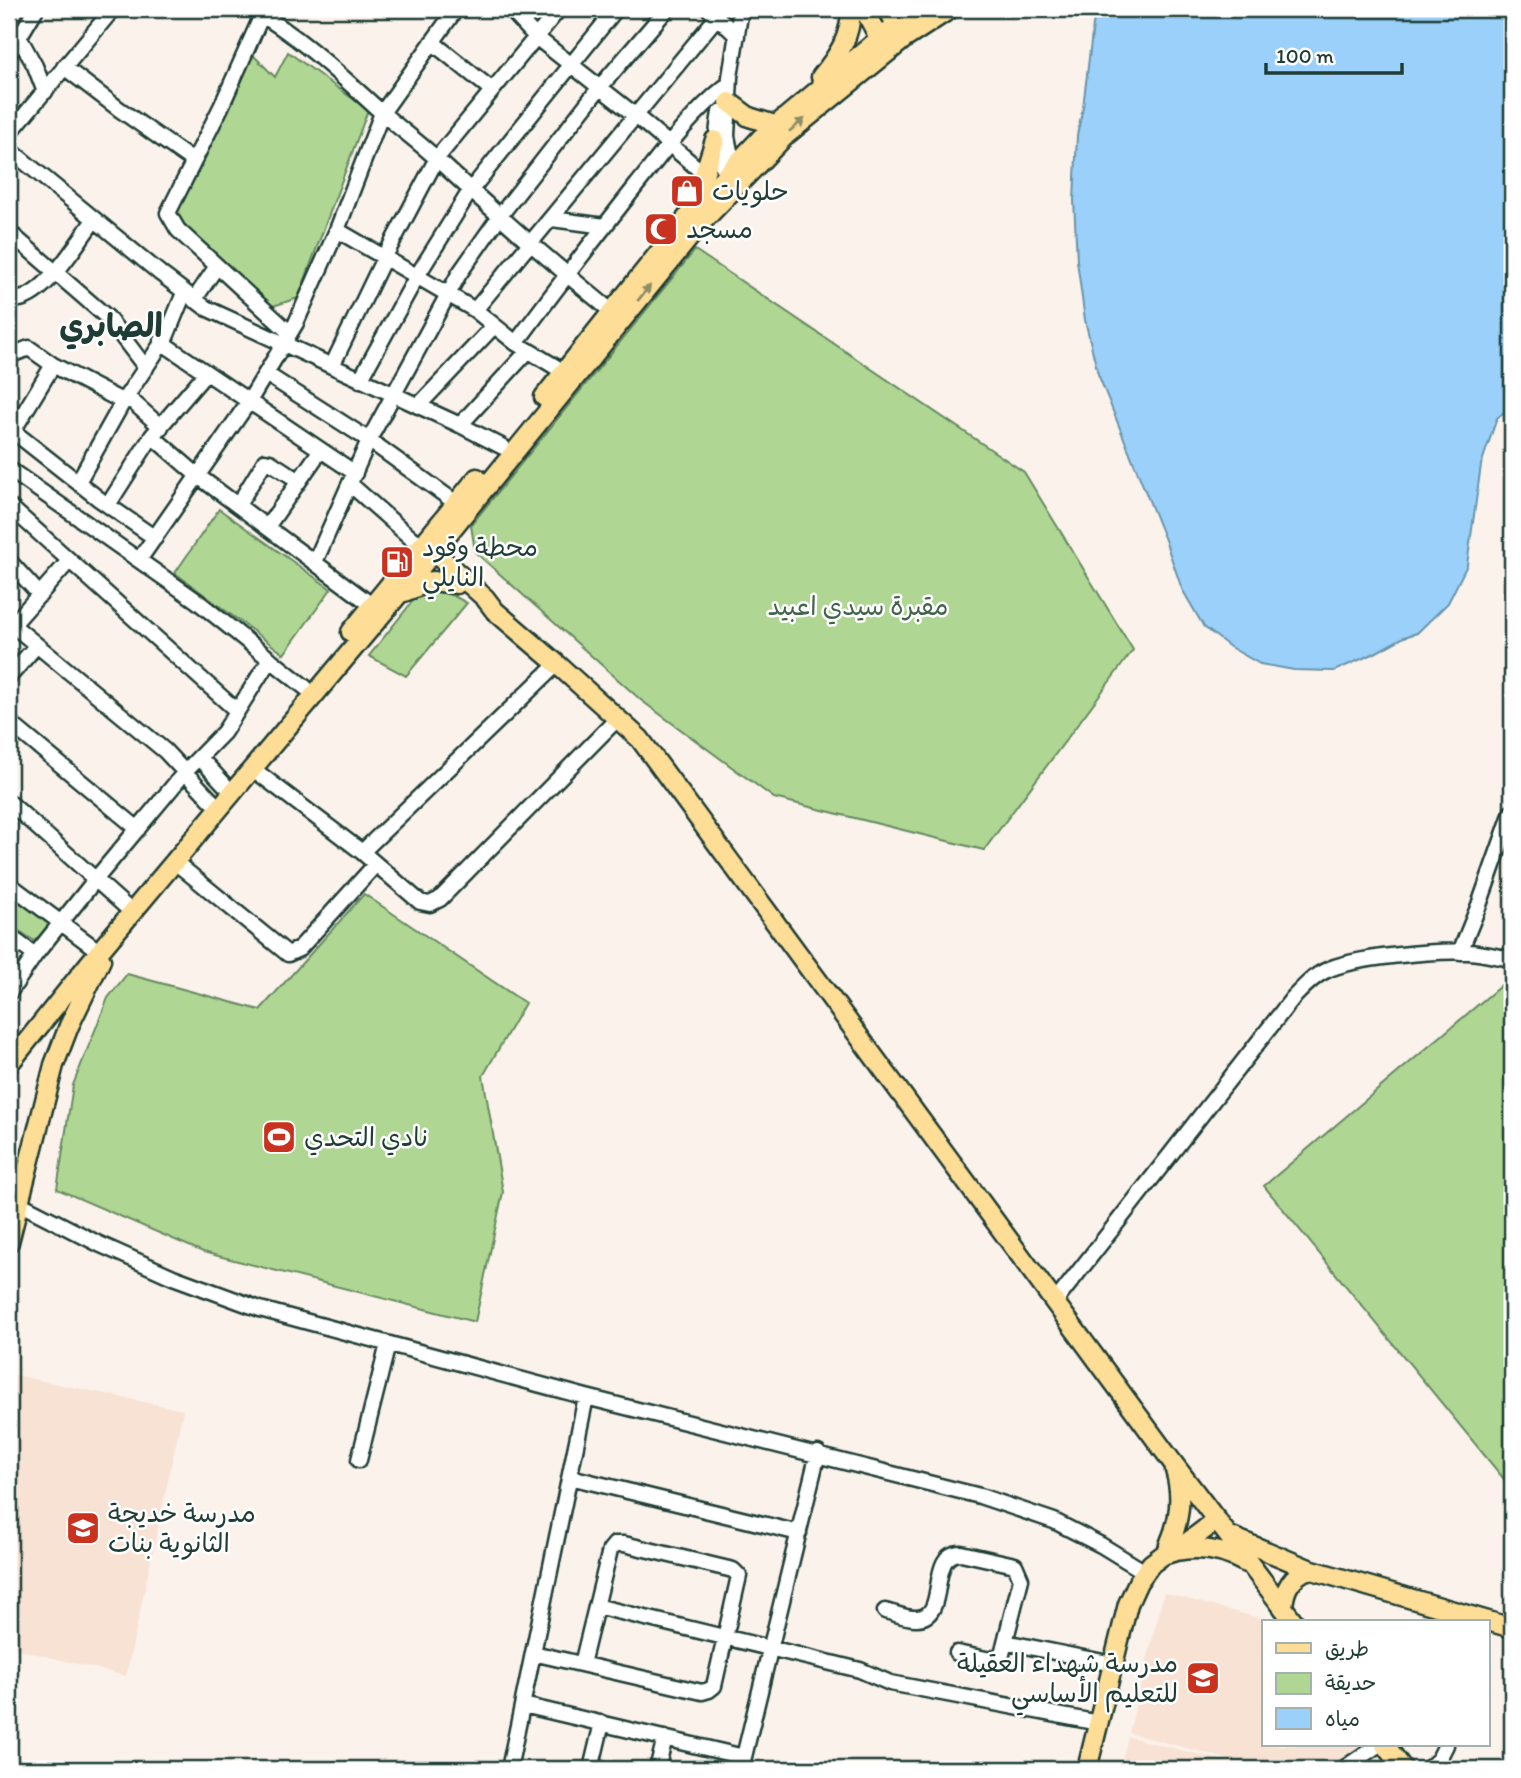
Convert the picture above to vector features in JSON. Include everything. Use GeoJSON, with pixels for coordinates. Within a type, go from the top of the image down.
{"type":"FeatureCollection","features":[{"type":"Feature","properties":{"kind":"main road"},"geometry":{"type":"LineString","coordinates":[[802,103],[842,50],[851,9]]}},
{"type":"Feature","properties":{"kind":"main road"},"geometry":{"type":"LineString","coordinates":[[864,9],[883,46]]}},
{"type":"Feature","properties":{"kind":"main road"},"geometry":{"type":"LineString","coordinates":[[888,9],[900,32]]}},
{"type":"Feature","properties":{"kind":"main road"},"geometry":{"type":"LineString","coordinates":[[9,1242],[14,1203],[53,1047],[88,965],[125,906],[422,549],[456,503],[693,210],[786,135],[924,9]]}},
{"type":"Feature","properties":{"kind":"main road"},"geometry":{"type":"LineString","coordinates":[[900,32],[950,9]]}},
{"type":"Feature","properties":{"kind":"main road"},"geometry":{"type":"LineString","coordinates":[[9,1047],[102,940],[175,862],[398,595],[422,549],[455,523],[702,222],[775,125],[883,46]]}},
{"type":"Feature","properties":{"kind":"main road"},"geometry":{"type":"LineString","coordinates":[[728,89],[750,117],[775,125]]}},
{"type":"Feature","properties":{"kind":"main road"},"geometry":{"type":"LineString","coordinates":[[693,210],[715,140]]}},
{"type":"Feature","properties":{"kind":"main road"},"geometry":{"type":"LineString","coordinates":[[455,523],[452,535],[453,558],[460,581]]}},
{"type":"Feature","properties":{"kind":"main road"},"geometry":{"type":"LineString","coordinates":[[422,549],[460,581],[485,597],[495,611],[618,718],[654,757],[1173,1463],[1288,1615]]}},
{"type":"Feature","properties":{"kind":"main road"},"geometry":{"type":"LineString","coordinates":[[398,595],[432,581],[460,581]]}},
{"type":"Feature","properties":{"kind":"main road"},"geometry":{"type":"LineString","coordinates":[[14,1203],[54,1065],[102,940]]}},
{"type":"Feature","properties":{"kind":"main road"},"geometry":{"type":"LineString","coordinates":[[9,1064],[88,965]]}},
{"type":"Feature","properties":{"kind":"main road"},"geometry":{"type":"LineString","coordinates":[[1169,1550],[1179,1510],[1179,1486],[1173,1463]]}},
{"type":"Feature","properties":{"kind":"main road"},"geometry":{"type":"LineString","coordinates":[[1087,1769],[1128,1604],[1145,1572],[1169,1550],[1218,1523]]}},
{"type":"Feature","properties":{"kind":"main road"},"geometry":{"type":"LineString","coordinates":[[1218,1523],[1309,1569],[1484,1620]]}},
{"type":"Feature","properties":{"kind":"main road"},"geometry":{"type":"LineString","coordinates":[[1169,1550],[1217,1550],[1237,1558],[1254,1570]]}},
{"type":"Feature","properties":{"kind":"main road"},"geometry":{"type":"LineString","coordinates":[[1288,1615],[1286,1591],[1289,1583],[1301,1572],[1309,1569]]}},
{"type":"Feature","properties":{"kind":"main road"},"geometry":{"type":"LineString","coordinates":[[1490,1622],[1512,1628]]}},
{"type":"Feature","properties":{"kind":"main road"},"geometry":{"type":"LineString","coordinates":[[1386,1746],[1403,1769]]}},
{"type":"Feature","properties":{"kind":"street"},"geometry":{"type":"LineString","coordinates":[[9,54],[14,34],[36,9]]}},
{"type":"Feature","properties":{"kind":"street"},"geometry":{"type":"LineString","coordinates":[[9,134],[113,9]]}},
{"type":"Feature","properties":{"kind":"street"},"geometry":{"type":"LineString","coordinates":[[139,560],[266,374],[337,230],[382,113],[456,9]]}},
{"type":"Feature","properties":{"kind":"street"},"geometry":{"type":"LineString","coordinates":[[510,9],[536,37],[703,173]]}},
{"type":"Feature","properties":{"kind":"street"},"geometry":{"type":"LineString","coordinates":[[332,366],[384,258],[437,158],[559,9]]}},
{"type":"Feature","properties":{"kind":"street"},"geometry":{"type":"LineString","coordinates":[[360,380],[417,276],[470,191],[616,9]]}},
{"type":"Feature","properties":{"kind":"street"},"geometry":{"type":"LineString","coordinates":[[314,562],[369,440],[447,293],[499,217],[600,87],[667,9]]}},
{"type":"Feature","properties":{"kind":"street"},"geometry":{"type":"LineString","coordinates":[[735,175],[720,161],[715,140],[728,89],[741,9]]}},
{"type":"Feature","properties":{"kind":"street"},"geometry":{"type":"LineString","coordinates":[[286,338],[178,230],[168,212],[217,114],[257,12],[302,41],[437,158],[499,217],[611,312]]}},
{"type":"Feature","properties":{"kind":"street"},"geometry":{"type":"LineString","coordinates":[[475,310],[636,116],[713,13],[737,36]]}},
{"type":"Feature","properties":{"kind":"street"},"geometry":{"type":"LineString","coordinates":[[14,34],[35,66],[45,92]]}},
{"type":"Feature","properties":{"kind":"street"},"geometry":{"type":"LineString","coordinates":[[432,42],[492,90]]}},
{"type":"Feature","properties":{"kind":"street"},"geometry":{"type":"LineString","coordinates":[[64,67],[118,109],[193,161]]}},
{"type":"Feature","properties":{"kind":"street"},"geometry":{"type":"LineString","coordinates":[[460,425],[522,347],[566,274],[704,103],[728,89]]}},
{"type":"Feature","properties":{"kind":"street"},"geometry":{"type":"LineString","coordinates":[[728,89],[727,136],[735,175]]}},
{"type":"Feature","properties":{"kind":"street"},"geometry":{"type":"LineString","coordinates":[[9,149],[189,296],[286,338],[332,366],[503,447]]}},
{"type":"Feature","properties":{"kind":"street"},"geometry":{"type":"LineString","coordinates":[[552,219],[605,226]]}},
{"type":"Feature","properties":{"kind":"street"},"geometry":{"type":"LineString","coordinates":[[9,299],[28,298],[54,273],[94,220]]}},
{"type":"Feature","properties":{"kind":"street"},"geometry":{"type":"LineString","coordinates":[[337,230],[475,310],[522,347],[564,372]]}},
{"type":"Feature","properties":{"kind":"street"},"geometry":{"type":"LineString","coordinates":[[9,232],[108,318],[146,368]]}},
{"type":"Feature","properties":{"kind":"street"},"geometry":{"type":"LineString","coordinates":[[78,482],[124,400],[189,296],[216,266]]}},
{"type":"Feature","properties":{"kind":"street"},"geometry":{"type":"LineString","coordinates":[[418,406],[495,326]]}},
{"type":"Feature","properties":{"kind":"street"},"geometry":{"type":"LineString","coordinates":[[161,342],[320,450],[353,479],[422,549]]}},
{"type":"Feature","properties":{"kind":"street"},"geometry":{"type":"LineString","coordinates":[[9,357],[29,348],[53,365],[116,398],[133,402],[198,477],[373,606]]}},
{"type":"Feature","properties":{"kind":"street"},"geometry":{"type":"LineString","coordinates":[[53,365],[11,430],[155,538]]}},
{"type":"Feature","properties":{"kind":"street"},"geometry":{"type":"LineString","coordinates":[[108,505],[157,431],[206,373]]}},
{"type":"Feature","properties":{"kind":"street"},"geometry":{"type":"LineString","coordinates":[[266,374],[369,440],[456,503]]}},
{"type":"Feature","properties":{"kind":"street"},"geometry":{"type":"LineString","coordinates":[[267,527],[320,450]]}},
{"type":"Feature","properties":{"kind":"street"},"geometry":{"type":"LineString","coordinates":[[239,505],[265,461],[270,461],[298,480]]}},
{"type":"Feature","properties":{"kind":"street"},"geometry":{"type":"LineString","coordinates":[[9,469],[197,601],[306,688]]}},
{"type":"Feature","properties":{"kind":"street"},"geometry":{"type":"LineString","coordinates":[[9,506],[237,711]]}},
{"type":"Feature","properties":{"kind":"street"},"geometry":{"type":"LineString","coordinates":[[9,561],[40,595]]}},
{"type":"Feature","properties":{"kind":"street"},"geometry":{"type":"LineString","coordinates":[[69,561],[10,625],[165,751],[212,801]]}},
{"type":"Feature","properties":{"kind":"street"},"geometry":{"type":"LineString","coordinates":[[9,677],[36,646]]}},
{"type":"Feature","properties":{"kind":"street"},"geometry":{"type":"LineString","coordinates":[[10,989],[95,880],[185,772],[224,732],[270,659]]}},
{"type":"Feature","properties":{"kind":"street"},"geometry":{"type":"LineString","coordinates":[[362,852],[557,663]]}},
{"type":"Feature","properties":{"kind":"street"},"geometry":{"type":"LineString","coordinates":[[253,769],[362,852],[420,902],[434,903],[618,718]]}},
{"type":"Feature","properties":{"kind":"street"},"geometry":{"type":"LineString","coordinates":[[9,722],[138,829]]}},
{"type":"Feature","properties":{"kind":"street"},"geometry":{"type":"LineString","coordinates":[[200,758],[225,785]]}},
{"type":"Feature","properties":{"kind":"street"},"geometry":{"type":"LineString","coordinates":[[9,802],[125,906]]}},
{"type":"Feature","properties":{"kind":"street"},"geometry":{"type":"LineString","coordinates":[[1460,951],[1512,812]]}},
{"type":"Feature","properties":{"kind":"street"},"geometry":{"type":"LineString","coordinates":[[175,862],[288,954],[299,949],[376,864]]}},
{"type":"Feature","properties":{"kind":"street"},"geometry":{"type":"LineString","coordinates":[[9,884],[60,923],[102,940]]}},
{"type":"Feature","properties":{"kind":"street"},"geometry":{"type":"LineString","coordinates":[[9,936],[36,955]]}},
{"type":"Feature","properties":{"kind":"street"},"geometry":{"type":"LineString","coordinates":[[1055,1301],[1292,999],[1314,978],[1324,971],[1350,962],[1431,953],[1460,951],[1512,959]]}},
{"type":"Feature","properties":{"kind":"street"},"geometry":{"type":"LineString","coordinates":[[14,1203],[216,1295],[586,1396],[942,1485],[1038,1514],[1101,1545],[1145,1572]]}},
{"type":"Feature","properties":{"kind":"street"},"geometry":{"type":"LineString","coordinates":[[359,1460],[388,1344]]}},
{"type":"Feature","properties":{"kind":"street"},"geometry":{"type":"LineString","coordinates":[[509,1769],[586,1396]]}},
{"type":"Feature","properties":{"kind":"street"},"geometry":{"type":"LineString","coordinates":[[523,1705],[665,1738],[743,1763],[818,1453]]}},
{"type":"Feature","properties":{"kind":"street"},"geometry":{"type":"LineString","coordinates":[[570,1477],[799,1533]]}},
{"type":"Feature","properties":{"kind":"street"},"geometry":{"type":"LineString","coordinates":[[533,1653],[582,1664],[705,1691],[714,1686],[740,1582],[739,1576],[736,1571],[624,1544],[615,1545],[610,1550],[582,1664]]}},
{"type":"Feature","properties":{"kind":"street"},"geometry":{"type":"LineString","coordinates":[[885,1611],[915,1619],[928,1614],[933,1606],[944,1562],[954,1553],[1011,1563],[1017,1568],[1021,1579],[1002,1654],[994,1660],[957,1653]]}},
{"type":"Feature","properties":{"kind":"street"},"geometry":{"type":"LineString","coordinates":[[596,1606],[860,1670],[890,1683],[1098,1723]]}},
{"type":"Feature","properties":{"kind":"street"},"geometry":{"type":"LineString","coordinates":[[1005,1642],[1114,1664]]}},
{"type":"Feature","properties":{"kind":"street"},"geometry":{"type":"LineString","coordinates":[[591,1769],[602,1723]]}},
{"type":"Feature","properties":{"kind":"street"},"geometry":{"type":"LineString","coordinates":[[657,1769],[665,1738]]}},
{"type":"Feature","properties":{"kind":"street"},"geometry":{"type":"LineString","coordinates":[[1343,1769],[1377,1746]]}},
{"type":"Feature","properties":{"kind":"street"},"geometry":{"type":"LineString","coordinates":[[1428,1769],[1439,1759],[1446,1746]]}},
{"type":"Feature","properties":{"kind":"shaded area","name":"مدرسة خديجة الثانوية بنات"},"geometry":{"type":"Polygon","coordinates":[[[9,1374],[183,1410],[126,1676],[9,1647],[9,1374]]]}},
{"type":"Feature","properties":{"kind":"shaded area","name":"مدرسة شهداء العقيلة للتعليم الأساسي"},"geometry":{"type":"Polygon","coordinates":[[[1164,1593],[1266,1620],[1262,1620],[1262,1746],[1363,1746],[1333,1769],[1266,1769],[1129,1733],[1164,1593]]]}},
{"type":"Feature","properties":{"kind":"shaded area"},"geometry":{"type":"Polygon","coordinates":[[[1129,1737],[1257,1769],[1120,1769],[1129,1737]]]}},
{"type":"Feature","properties":{"kind":"green space"},"geometry":{"type":"Polygon","coordinates":[[[250,52],[275,77],[288,52],[368,110],[298,298],[273,306],[169,214],[250,52]]]}},
{"type":"Feature","properties":{"kind":"green space","name":"مقبرة سيدي اعبيد"},"geometry":{"type":"Polygon","coordinates":[[[695,250],[1024,472],[1133,650],[984,850],[774,798],[642,701],[475,552],[471,525],[695,250]]]}},
{"type":"Feature","properties":{"kind":"green space"},"geometry":{"type":"Polygon","coordinates":[[[219,509],[331,589],[284,654],[175,573],[219,509]]]}},
{"type":"Feature","properties":{"kind":"green space"},"geometry":{"type":"Polygon","coordinates":[[[429,589],[467,603],[406,676],[369,656],[416,597],[429,589]]]}},
{"type":"Feature","properties":{"kind":"green space"},"geometry":{"type":"Polygon","coordinates":[[[9,894],[50,924],[36,942],[9,924],[9,894]]]}},
{"type":"Feature","properties":{"kind":"green space","name":"نادي التحدي"},"geometry":{"type":"Polygon","coordinates":[[[364,894],[525,1003],[483,1076],[503,1192],[475,1322],[203,1252],[57,1189],[73,1085],[108,998],[127,974],[260,1010],[364,894]]]}},
{"type":"Feature","properties":{"kind":"green space"},"geometry":{"type":"Polygon","coordinates":[[[1512,976],[1512,1489],[1264,1186],[1512,976]]]}},
{"type":"Feature","properties":{"kind":"water"},"geometry":{"type":"Polygon","coordinates":[[[1095,9],[1512,9],[1512,398],[1509,408],[1497,418],[1481,465],[1467,565],[1448,603],[1417,633],[1334,671],[1294,670],[1260,664],[1230,647],[1204,627],[1182,589],[1098,374],[1085,320],[1077,261],[1074,200],[1077,135],[1095,9]]]}},
{"type":"Feature","properties":{"kind":"place","name":"حلويات"},"geometry":{"type":"Point","coordinates":[687,191]}},
{"type":"Feature","properties":{"kind":"place","name":"مسجد"},"geometry":{"type":"Point","coordinates":[661,229]}},
{"type":"Feature","properties":{"kind":"place","name":"محطة وقود النايلي"},"geometry":{"type":"Point","coordinates":[397,562]}},
{"type":"Feature","properties":{"kind":"place","name":"نادي التحدي"},"geometry":{"type":"Point","coordinates":[279,1137]}},
{"type":"Feature","properties":{"kind":"place","name":"مدرسة خديجة الثانوية بنات"},"geometry":{"type":"Point","coordinates":[83,1528]}},
{"type":"Feature","properties":{"kind":"place","name":"مدرسة شهداء العقيلة للتعليم الأساسي"},"geometry":{"type":"Point","coordinates":[1203,1678]}},
{"type":"Feature","properties":{"kind":"district","name":"الصابري"},"geometry":{"type":"Point","coordinates":[111,325]}}]}
